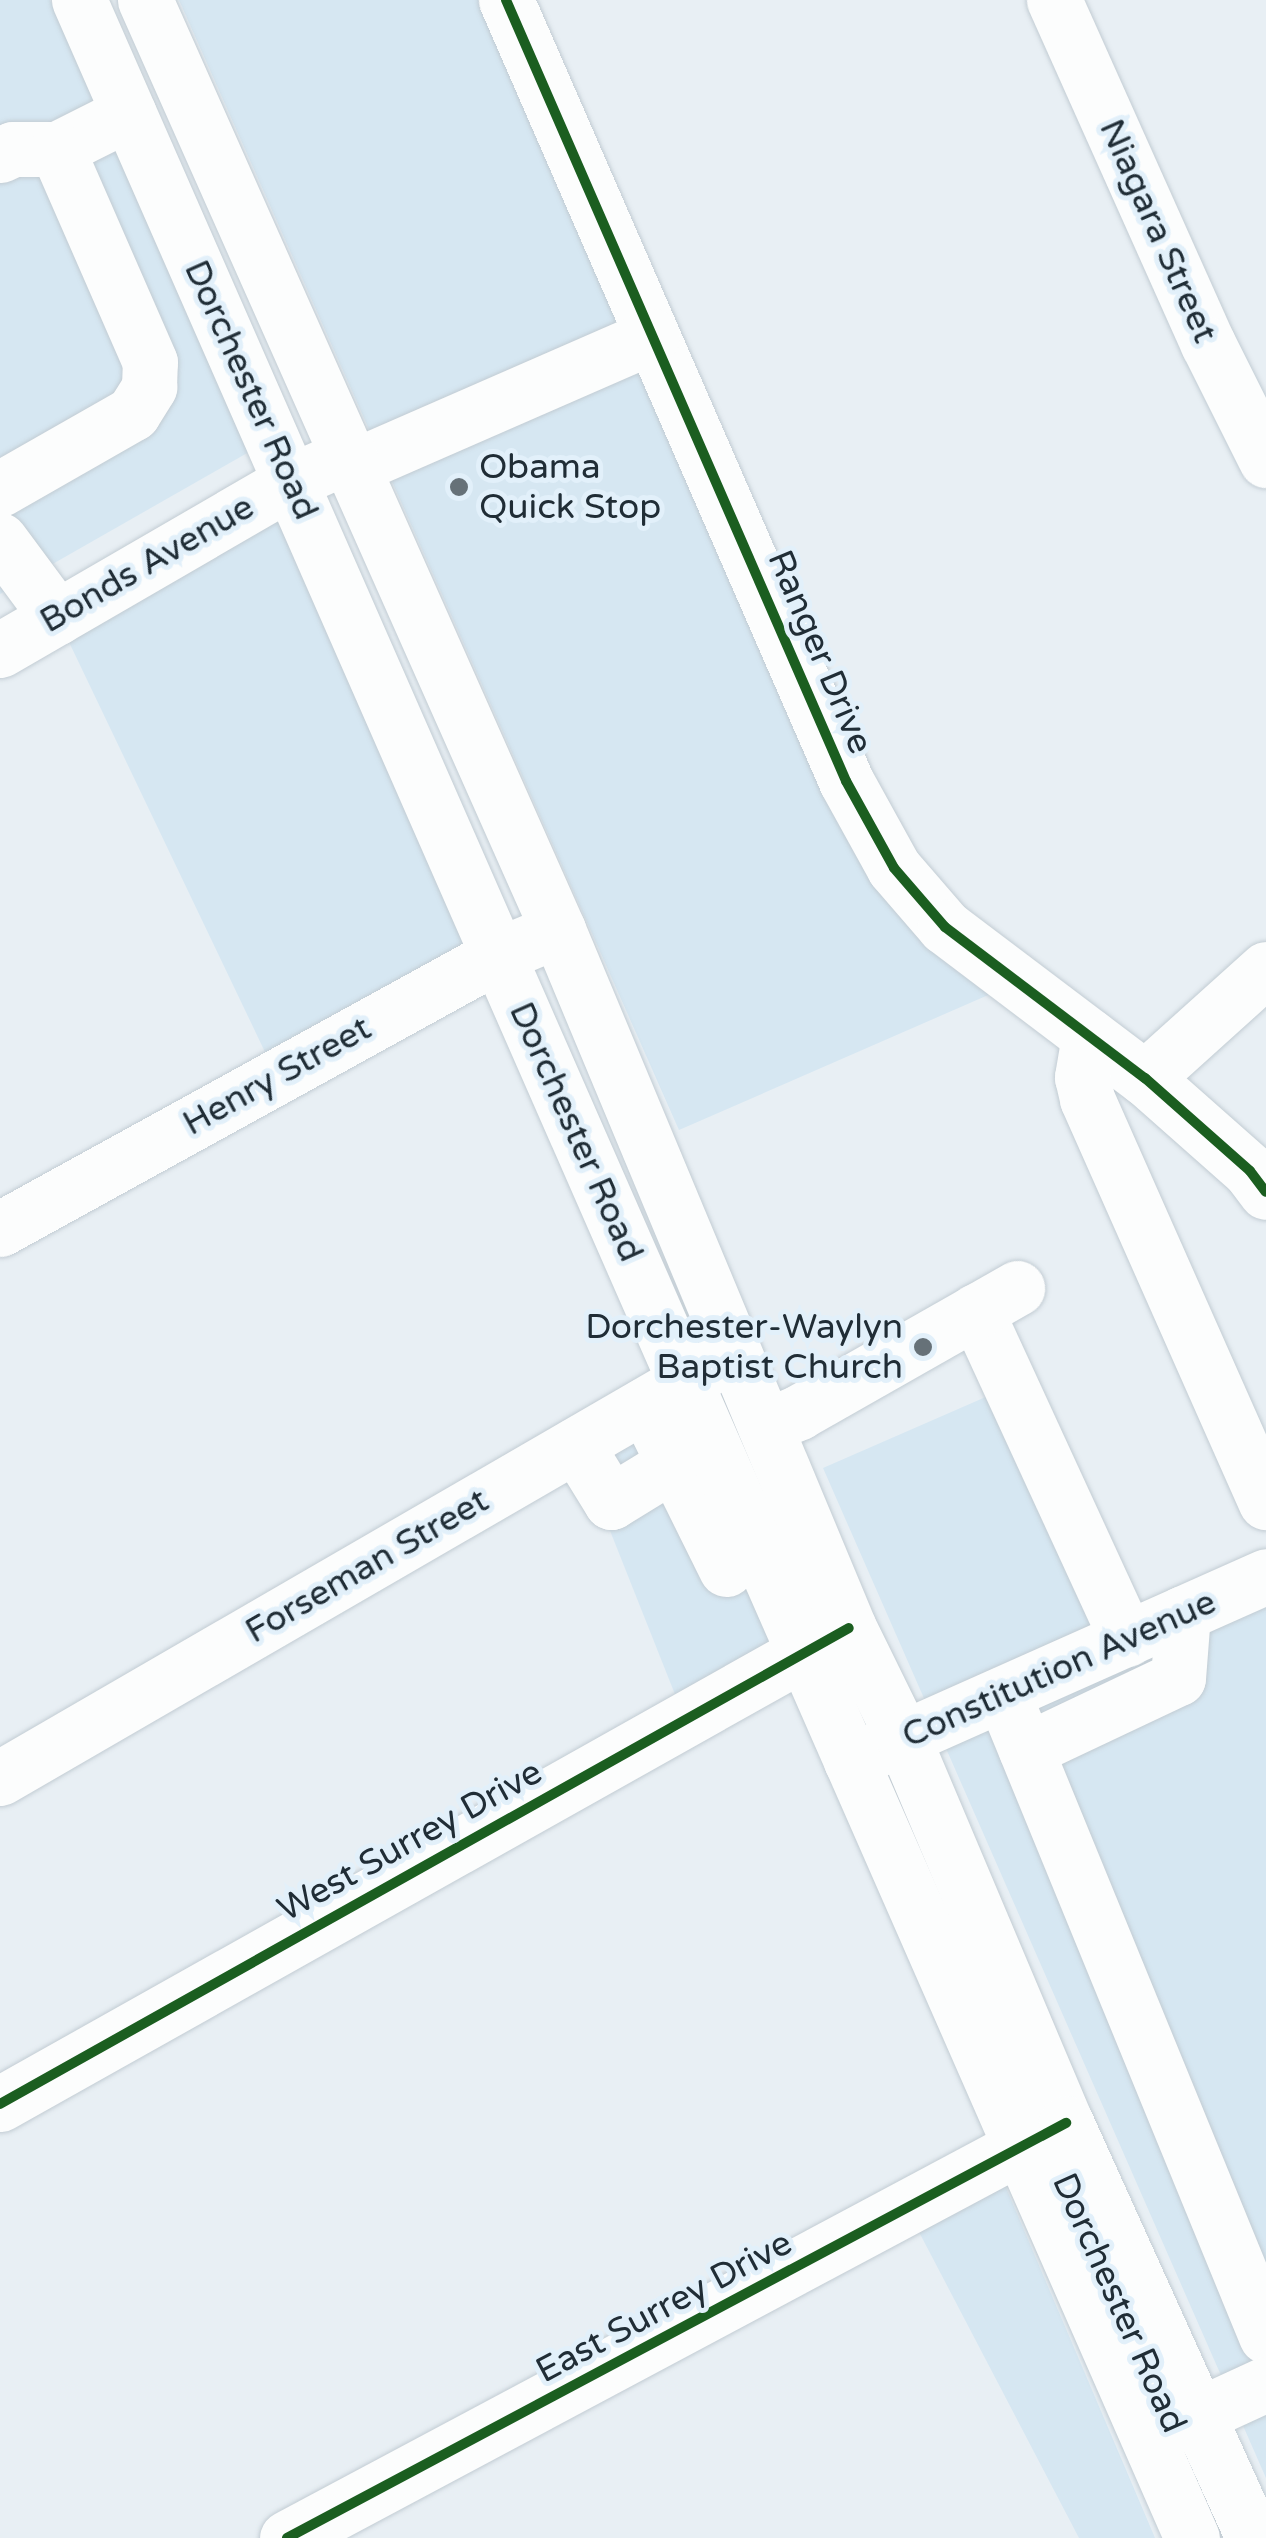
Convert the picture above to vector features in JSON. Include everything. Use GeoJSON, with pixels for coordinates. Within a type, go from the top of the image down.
{"type":"FeatureCollection","features":[{"type":"Feature","properties":{"kind":"street","name":"Dorchester Road"},"geometry":{"type":"LineString","coordinates":[[80,0],[498,955],[665,1394],[826,1639],[903,1738],[1148,2439],[1192,2538]]}},
{"type":"Feature","properties":{"kind":"street","name":"Dorchester Road"},"geometry":{"type":"LineString","coordinates":[[145,0],[558,930],[765,1426],[826,1639],[851,1761],[1043,2135],[1197,2413],[1253,2538]]}},
{"type":"Feature","properties":{"kind":"street","name":"Ranger Drive"},"geometry":{"type":"LineString","coordinates":[[506,0],[846,781],[894,868],[944,927],[1145,1078],[1250,1171],[1266,1192]]}},
{"type":"Feature","properties":{"kind":"street","name":"Niagara Street"},"geometry":{"type":"LineString","coordinates":[[1054,0],[1208,344],[1266,460]]}},
{"type":"Feature","properties":{"kind":"street"},"geometry":{"type":"LineString","coordinates":[[0,489],[134,413],[149,387],[150,362],[17,143],[129,113]]}},
{"type":"Feature","properties":{"kind":"street","name":"Bonds Avenue"},"geometry":{"type":"LineString","coordinates":[[0,650],[290,481],[352,460],[652,336]]}},
{"type":"Feature","properties":{"kind":"street"},"geometry":{"type":"LineString","coordinates":[[0,540],[57,617]]}},
{"type":"Feature","properties":{"kind":"street","name":"Henry Street"},"geometry":{"type":"LineString","coordinates":[[0,1228],[498,955],[558,930]]}},
{"type":"Feature","properties":{"kind":"street"},"geometry":{"type":"LineString","coordinates":[[1145,1078],[1266,970]]}},
{"type":"Feature","properties":{"kind":"street"},"geometry":{"type":"LineString","coordinates":[[1089,1036],[1082,1077],[1086,1100],[1266,1502]]}},
{"type":"Feature","properties":{"kind":"street"},"geometry":{"type":"LineString","coordinates":[[765,1426],[997,1300],[1127,1638]]}},
{"type":"Feature","properties":{"kind":"street","name":"Forseman Street"},"geometry":{"type":"LineString","coordinates":[[0,1778],[734,1353]]}},
{"type":"Feature","properties":{"kind":"street"},"geometry":{"type":"LineString","coordinates":[[665,1394],[674,1464],[726,1569]]}},
{"type":"Feature","properties":{"kind":"street"},"geometry":{"type":"LineString","coordinates":[[576,1445],[611,1502],[674,1464]]}},
{"type":"Feature","properties":{"kind":"street","name":"Constitution Avenue"},"geometry":{"type":"LineString","coordinates":[[851,1761],[1266,1576]]}},
{"type":"Feature","properties":{"kind":"street"},"geometry":{"type":"LineString","coordinates":[[1026,1750],[1178,1678],[1182,1613]]}},
{"type":"Feature","properties":{"kind":"street","name":"West Surrey Drive"},"geometry":{"type":"LineString","coordinates":[[0,2104],[826,1639]]}},
{"type":"Feature","properties":{"kind":"street"},"geometry":{"type":"LineString","coordinates":[[1003,1694],[1266,2336]]}},
{"type":"Feature","properties":{"kind":"street","name":"East Surrey Drive"},"geometry":{"type":"LineString","coordinates":[[288,2538],[1043,2135]]}},
{"type":"Feature","properties":{"kind":"street"},"geometry":{"type":"LineString","coordinates":[[1148,2439],[1266,2384]]}},
{"type":"Feature","properties":{"kind":"shaded area"},"geometry":{"type":"Polygon","coordinates":[[[0,0],[50,0],[249,452],[0,594],[0,0]]]}},
{"type":"Feature","properties":{"kind":"shaded area"},"geometry":{"type":"Polygon","coordinates":[[[179,0],[506,0],[846,781],[1018,982],[679,1130],[179,0]]]}},
{"type":"Feature","properties":{"kind":"shaded area"},"geometry":{"type":"Polygon","coordinates":[[[268,494],[474,968],[277,1077],[57,617],[268,494]]]}},
{"type":"Feature","properties":{"kind":"shaded area"},"geometry":{"type":"Polygon","coordinates":[[[1004,1389],[1113,1644],[1266,1576],[1266,2478],[823,1468],[1004,1389]]]}},
{"type":"Feature","properties":{"kind":"shaded area"},"geometry":{"type":"Polygon","coordinates":[[[661,1396],[780,1663],[684,1717],[576,1445],[661,1396]]]}},
{"type":"Feature","properties":{"kind":"shaded area"},"geometry":{"type":"Polygon","coordinates":[[[995,2162],[1155,2538],[1079,2538],[907,2209],[995,2162]]]}},
{"type":"Feature","properties":{"kind":"cycle path"},"geometry":{"type":"LineString","coordinates":[[506,0],[846,781],[894,868],[945,927],[1145,1078],[1250,1171],[1266,1192]]}},
{"type":"Feature","properties":{"kind":"cycle path"},"geometry":{"type":"LineString","coordinates":[[0,2104],[849,1628]]}},
{"type":"Feature","properties":{"kind":"cycle path"},"geometry":{"type":"LineString","coordinates":[[287,2538],[1066,2123]]}},
{"type":"Feature","properties":{"kind":"place","name":"Obama Quick Stop"},"geometry":{"type":"Point","coordinates":[459,487]}},
{"type":"Feature","properties":{"kind":"place","name":"Dorchester-Waylyn Baptist Church"},"geometry":{"type":"Point","coordinates":[923,1347]}}]}
